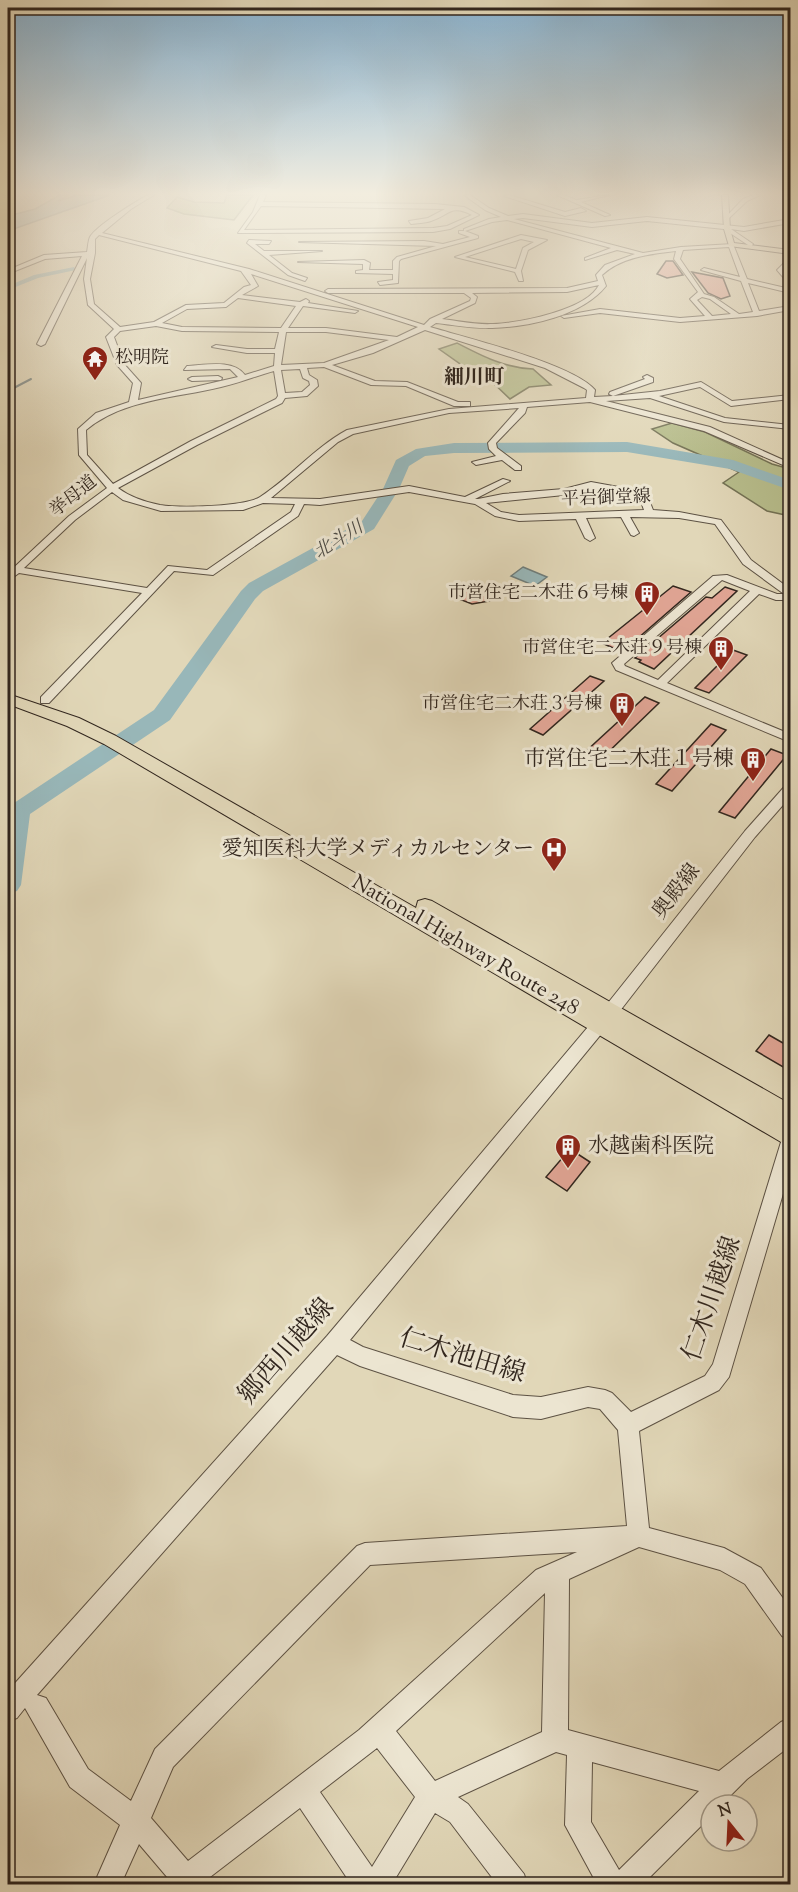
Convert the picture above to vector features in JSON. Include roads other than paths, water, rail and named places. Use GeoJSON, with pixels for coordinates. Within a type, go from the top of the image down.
{"type":"FeatureCollection","features":[{"type":"Feature","properties":{"kind":"highway","name":"National Highway Route 248"},"geometry":{"type":"LineString","coordinates":[[8,689],[45,700],[124,741],[605,1018],[790,1116]]}},
{"type":"Feature","properties":{"kind":"highway","name":"National Highway Route 248"},"geometry":{"type":"LineString","coordinates":[[8,699],[124,741]]}},
{"type":"Feature","properties":{"kind":"highway","name":"National Highway Route 248"},"geometry":{"type":"LineString","coordinates":[[605,1018],[790,1135]]}},
{"type":"Feature","properties":{"kind":"street"},"geometry":{"type":"LineString","coordinates":[[41,344],[73,283]]}},
{"type":"Feature","properties":{"kind":"street"},"geometry":{"type":"LineString","coordinates":[[88,283],[91,305],[118,329]]}},
{"type":"Feature","properties":{"kind":"street"},"geometry":{"type":"LineString","coordinates":[[156,324],[186,307],[226,305],[246,288],[255,286],[254,283]]}},
{"type":"Feature","properties":{"kind":"street"},"geometry":{"type":"LineString","coordinates":[[289,283],[556,369],[587,386],[594,400]]}},
{"type":"Feature","properties":{"kind":"street"},"geometry":{"type":"LineString","coordinates":[[523,283],[527,291]]}},
{"type":"Feature","properties":{"kind":"street"},"geometry":{"type":"LineString","coordinates":[[282,396],[276,368],[283,330],[299,305],[320,293],[374,290],[574,290],[597,283]]}},
{"type":"Feature","properties":{"kind":"street"},"geometry":{"type":"LineString","coordinates":[[526,321],[551,314],[594,296],[603,286],[602,283]]}},
{"type":"Feature","properties":{"kind":"street"},"geometry":{"type":"LineString","coordinates":[[693,283],[701,295],[712,298],[738,316]]}},
{"type":"Feature","properties":{"kind":"street"},"geometry":{"type":"LineString","coordinates":[[745,283],[758,314]]}},
{"type":"Feature","properties":{"kind":"street"},"geometry":{"type":"LineString","coordinates":[[762,283],[790,291]]}},
{"type":"Feature","properties":{"kind":"street"},"geometry":{"type":"LineString","coordinates":[[400,339],[326,330],[182,329],[156,324],[118,329],[110,337],[121,365],[137,383],[133,403],[221,385],[276,368],[325,365],[370,351],[400,339],[473,302],[474,297],[465,291]]}},
{"type":"Feature","properties":{"kind":"street"},"geometry":{"type":"LineString","coordinates":[[701,295],[693,299],[710,318]]}},
{"type":"Feature","properties":{"kind":"street"},"geometry":{"type":"LineString","coordinates":[[236,296],[485,326],[600,311],[669,320],[738,316],[790,308]]}},
{"type":"Feature","properties":{"kind":"street"},"geometry":{"type":"LineString","coordinates":[[211,367],[205,355],[216,347],[230,328]]}},
{"type":"Feature","properties":{"kind":"street"},"geometry":{"type":"LineString","coordinates":[[216,347],[247,351],[279,351]]}},
{"type":"Feature","properties":{"kind":"street"},"geometry":{"type":"LineString","coordinates":[[325,365],[374,383],[414,386],[457,404],[523,405]]}},
{"type":"Feature","properties":{"kind":"street"},"geometry":{"type":"LineString","coordinates":[[303,366],[306,376],[313,381],[314,386],[304,394],[282,396],[271,407],[194,444],[112,488],[126,498],[161,508],[243,507],[262,500],[334,440],[350,432],[433,413],[651,396],[678,392],[701,384],[731,404],[790,398]]}},
{"type":"Feature","properties":{"kind":"street"},"geometry":{"type":"LineString","coordinates":[[187,368],[234,368],[241,377]]}},
{"type":"Feature","properties":{"kind":"street"},"geometry":{"type":"LineString","coordinates":[[192,380],[241,377]]}},
{"type":"Feature","properties":{"kind":"street"},"geometry":{"type":"LineString","coordinates":[[594,400],[650,380],[647,377]]}},
{"type":"Feature","properties":{"kind":"street"},"geometry":{"type":"LineString","coordinates":[[150,400],[157,389]]}},
{"type":"Feature","properties":{"kind":"street"},"geometry":{"type":"LineString","coordinates":[[651,396],[724,420],[790,427]]}},
{"type":"Feature","properties":{"kind":"street"},"geometry":{"type":"LineString","coordinates":[[594,400],[707,429],[790,466]]}},
{"type":"Feature","properties":{"kind":"street","name":"挙母道"},"geometry":{"type":"LineString","coordinates":[[8,578],[72,518],[112,488],[83,455],[82,429],[99,415],[133,403]]}},
{"type":"Feature","properties":{"kind":"street"},"geometry":{"type":"LineString","coordinates":[[518,468],[493,446],[522,411],[523,405]]}},
{"type":"Feature","properties":{"kind":"street"},"geometry":{"type":"LineString","coordinates":[[476,462],[503,457]]}},
{"type":"Feature","properties":{"kind":"street"},"geometry":{"type":"LineString","coordinates":[[466,499],[506,481]]}},
{"type":"Feature","properties":{"kind":"street"},"geometry":{"type":"LineString","coordinates":[[478,502],[503,496],[564,492],[591,485],[643,494],[649,513]]}},
{"type":"Feature","properties":{"kind":"street","name":"平岩御堂線"},"geometry":{"type":"LineString","coordinates":[[262,500],[300,503],[332,501],[409,489],[478,502],[498,514],[519,518],[649,513],[679,515],[718,522],[747,562],[790,595]]}},
{"type":"Feature","properties":{"kind":"street"},"geometry":{"type":"LineString","coordinates":[[45,700],[172,568],[209,573],[295,514],[300,503]]}},
{"type":"Feature","properties":{"kind":"street"},"geometry":{"type":"LineString","coordinates":[[624,514],[634,533]]}},
{"type":"Feature","properties":{"kind":"street"},"geometry":{"type":"LineString","coordinates":[[579,516],[590,538]]}},
{"type":"Feature","properties":{"kind":"street"},"geometry":{"type":"LineString","coordinates":[[16,570],[149,591]]}},
{"type":"Feature","properties":{"kind":"street"},"geometry":{"type":"LineString","coordinates":[[790,595],[776,597],[723,577],[717,578],[618,663],[620,668],[790,738]]}},
{"type":"Feature","properties":{"kind":"street"},"geometry":{"type":"LineString","coordinates":[[661,684],[758,589]]}},
{"type":"Feature","properties":{"kind":"street","name":"奥殿線"},"geometry":{"type":"LineString","coordinates":[[605,1018],[750,834],[790,789]]}},
{"type":"Feature","properties":{"kind":"street","name":"郷西川越線"},"geometry":{"type":"LineString","coordinates":[[8,1709],[334,1343],[605,1018]]}},
{"type":"Feature","properties":{"kind":"street","name":"仁木川越線"},"geometry":{"type":"LineString","coordinates":[[628,1425],[712,1383],[722,1370],[790,1142]]}},
{"type":"Feature","properties":{"kind":"street","name":"仁木池田線"},"geometry":{"type":"LineString","coordinates":[[334,1343],[360,1356],[513,1406],[541,1408],[588,1397],[605,1400],[628,1425]]}},
{"type":"Feature","properties":{"kind":"street"},"geometry":{"type":"LineString","coordinates":[[628,1425],[639,1536]]}},
{"type":"Feature","properties":{"kind":"street"},"geometry":{"type":"LineString","coordinates":[[37,1707],[79,1778],[136,1821],[188,1882],[378,1729],[544,1578],[639,1536]]}},
{"type":"Feature","properties":{"kind":"street"},"geometry":{"type":"LineString","coordinates":[[107,1884],[164,1758],[365,1554],[639,1536],[724,1560],[753,1576],[790,1628]]}},
{"type":"Feature","properties":{"kind":"street"},"geometry":{"type":"LineString","coordinates":[[555,1739],[557,1571]]}},
{"type":"Feature","properties":{"kind":"street"},"geometry":{"type":"LineString","coordinates":[[378,1729],[430,1796],[459,1813],[514,1884]]}},
{"type":"Feature","properties":{"kind":"street"},"geometry":{"type":"LineString","coordinates":[[624,1884],[738,1770],[790,1731]]}},
{"type":"Feature","properties":{"kind":"street"},"geometry":{"type":"LineString","coordinates":[[377,1884],[430,1796],[555,1739],[724,1785]]}},
{"type":"Feature","properties":{"kind":"street"},"geometry":{"type":"LineString","coordinates":[[580,1746],[578,1825],[612,1884]]}},
{"type":"Feature","properties":{"kind":"street"},"geometry":{"type":"LineString","coordinates":[[303,1789],[367,1884]]}},
{"type":"Feature","properties":{"kind":"water"},"geometry":{"type":"Polygon","coordinates":[[[523,567],[547,577],[535,586],[511,576],[523,567]]]}},
{"type":"Feature","properties":{"kind":"waterway"},"geometry":{"type":"LineString","coordinates":[[8,288],[19,283]]}},
{"type":"Feature","properties":{"kind":"waterway"},"geometry":{"type":"LineString","coordinates":[[8,391],[31,379]]}},
{"type":"Feature","properties":{"kind":"waterway","name":"北斗川"},"geometry":{"type":"LineString","coordinates":[[8,885],[19,811],[162,715],[248,595],[256,587],[368,525],[391,489],[402,463],[421,452],[454,448],[627,447],[733,465],[790,485]]}},
{"type":"Feature","properties":{"kind":"place","name":"松明院"},"geometry":{"type":"Point","coordinates":[95,382]}},
{"type":"Feature","properties":{"kind":"place","name":"市営住宅二木荘６号棟"},"geometry":{"type":"Point","coordinates":[647,617]}},
{"type":"Feature","properties":{"kind":"place","name":"市営住宅二木荘９号棟"},"geometry":{"type":"Point","coordinates":[721,672]}},
{"type":"Feature","properties":{"kind":"place","name":"市営住宅二木荘３号棟"},"geometry":{"type":"Point","coordinates":[622,728]}},
{"type":"Feature","properties":{"kind":"place","name":"市営住宅二木荘１号棟"},"geometry":{"type":"Point","coordinates":[753,783]}},
{"type":"Feature","properties":{"kind":"place","name":"愛知医科大学メディカルセンター"},"geometry":{"type":"Point","coordinates":[554,873]}},
{"type":"Feature","properties":{"kind":"place","name":"水越歯科医院"},"geometry":{"type":"Point","coordinates":[568,1170]}},
{"type":"Feature","properties":{"kind":"district","name":"細川町"},"geometry":{"type":"Point","coordinates":[474,378]}}]}
